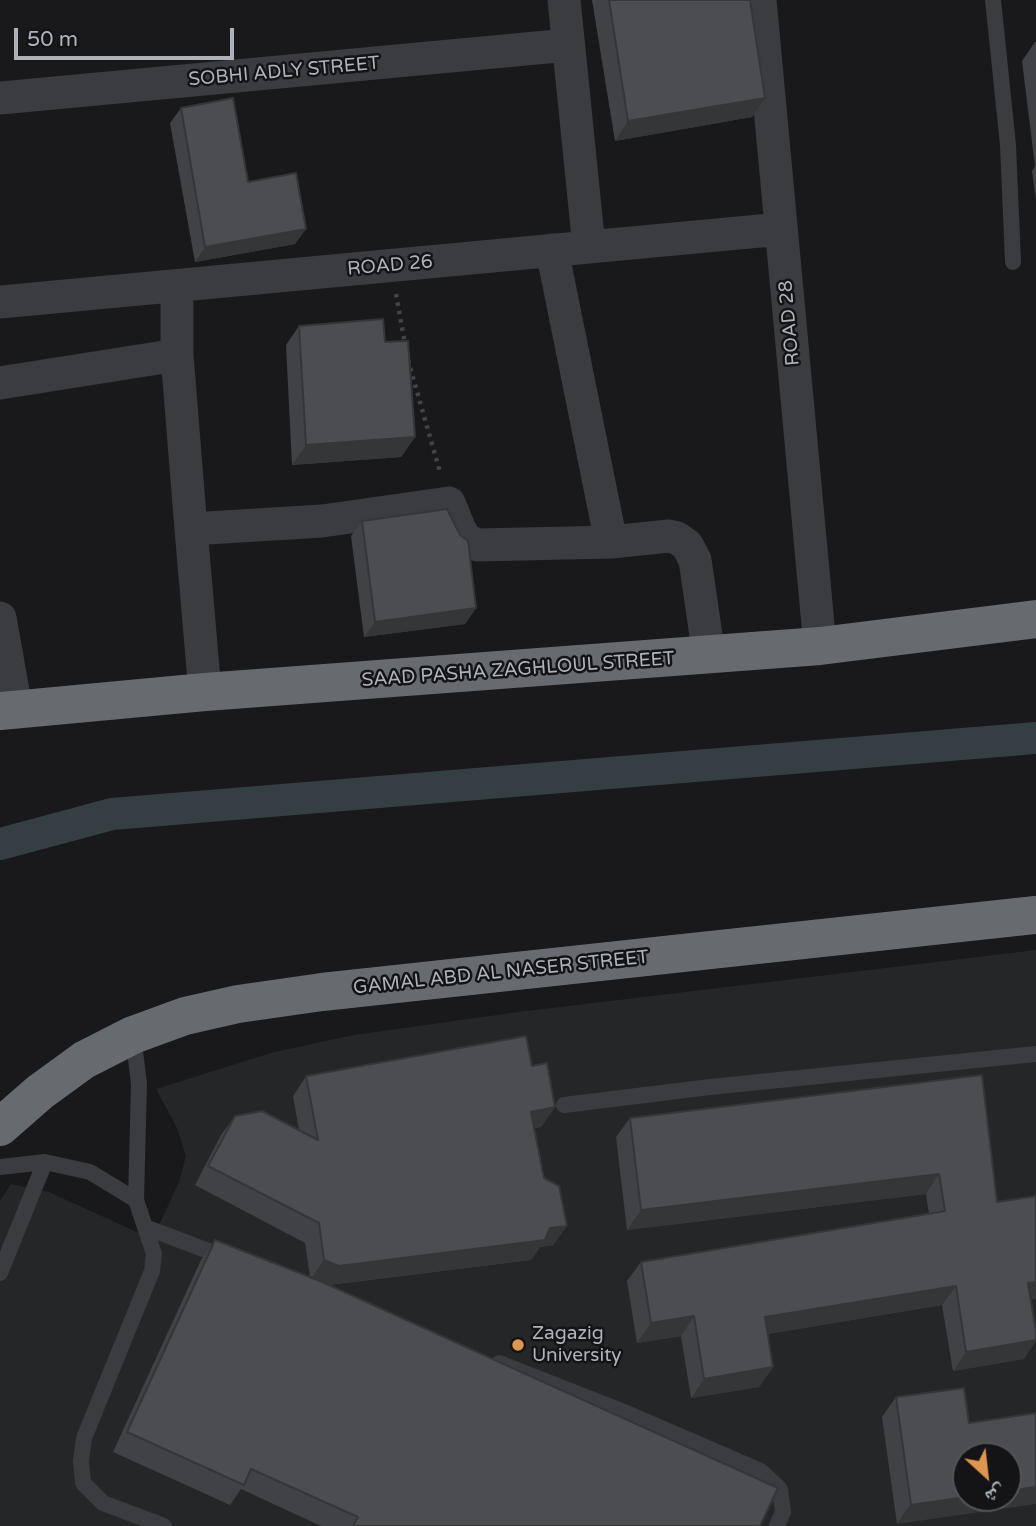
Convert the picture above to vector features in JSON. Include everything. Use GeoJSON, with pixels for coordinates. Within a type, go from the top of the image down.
{"type":"FeatureCollection","features":[{"type":"Feature","properties":{"kind":"highway","name":"SAAD PASHA ZAGHLOUL STREET"},"geometry":{"type":"LineString","coordinates":[[8,710],[205,692],[709,656],[820,646],[1036,619]]}},
{"type":"Feature","properties":{"kind":"highway","name":"GAMAL ABD AL NASER STREET"},"geometry":{"type":"LineString","coordinates":[[0,1127],[40,1092],[84,1060],[133,1035],[185,1016],[212,1010],[322,992],[1036,915]]}},
{"type":"Feature","properties":{"kind":"street"},"geometry":{"type":"LineString","coordinates":[[564,0],[589,247]]}},
{"type":"Feature","properties":{"kind":"street","name":"ROAD 28"},"geometry":{"type":"LineString","coordinates":[[760,0],[820,646]]}},
{"type":"Feature","properties":{"kind":"street","name":"SOBHI ADLY STREET"},"geometry":{"type":"LineString","coordinates":[[0,98],[568,45]]}},
{"type":"Feature","properties":{"kind":"street","name":"ROAD 26"},"geometry":{"type":"LineString","coordinates":[[0,302],[781,229]]}},
{"type":"Feature","properties":{"kind":"street"},"geometry":{"type":"LineString","coordinates":[[552,250],[611,542]]}},
{"type":"Feature","properties":{"kind":"street"},"geometry":{"type":"LineString","coordinates":[[177,286],[177,355],[205,692]]}},
{"type":"Feature","properties":{"kind":"street"},"geometry":{"type":"LineString","coordinates":[[0,383],[177,355]]}},
{"type":"Feature","properties":{"kind":"street"},"geometry":{"type":"LineString","coordinates":[[191,529],[322,521],[449,503],[466,540],[478,545],[611,542],[669,536],[687,545],[695,560],[709,656]]}},
{"type":"Feature","properties":{"kind":"street"},"geometry":{"type":"LineString","coordinates":[[0,618],[8,710]]}},
{"type":"Feature","properties":{"kind":"lane"},"geometry":{"type":"LineString","coordinates":[[993,0],[1007,145],[1013,262]]}},
{"type":"Feature","properties":{"kind":"lane"},"geometry":{"type":"LineString","coordinates":[[133,1035],[139,1084],[136,1200],[154,1254],[152,1271],[84,1438],[81,1461],[83,1483],[103,1503],[164,1526]]}},
{"type":"Feature","properties":{"kind":"lane"},"geometry":{"type":"LineString","coordinates":[[564,1105],[710,1087],[1036,1054]]}},
{"type":"Feature","properties":{"kind":"lane"},"geometry":{"type":"LineString","coordinates":[[0,1167],[45,1162],[90,1172],[136,1200]]}},
{"type":"Feature","properties":{"kind":"lane"},"geometry":{"type":"LineString","coordinates":[[0,1273],[45,1162]]}},
{"type":"Feature","properties":{"kind":"lane"},"geometry":{"type":"LineString","coordinates":[[145,1227],[247,1266]]}},
{"type":"Feature","properties":{"kind":"lane"},"geometry":{"type":"LineString","coordinates":[[489,1359],[629,1413],[761,1471],[780,1489],[783,1512],[777,1526]]}},
{"type":"Feature","properties":{"kind":"path"},"geometry":{"type":"LineString","coordinates":[[391,265],[406,352],[449,503]]}},
{"type":"Feature","properties":{"kind":"shaded area","name":"Zagazig University"},"geometry":{"type":"Polygon","coordinates":[[[1036,950],[1036,1526],[0,1526],[0,1201],[11,1184],[49,1192],[139,1233],[158,1227],[179,1182],[186,1156],[177,1128],[156,1089],[274,1052],[354,1035],[518,1012],[1036,950]]]}},
{"type":"Feature","properties":{"kind":"building"},"geometry":{"type":"Polygon","coordinates":[[[609,0],[750,0],[765,98],[628,121],[609,0]]]}},
{"type":"Feature","properties":{"kind":"building"},"geometry":{"type":"Polygon","coordinates":[[[233,98],[248,182],[296,173],[306,229],[205,247],[181,108],[233,98]]]}},
{"type":"Feature","properties":{"kind":"building"},"geometry":{"type":"Polygon","coordinates":[[[383,319],[385,342],[408,341],[415,437],[306,445],[299,326],[383,319]]]}},
{"type":"Feature","properties":{"kind":"building"},"geometry":{"type":"Polygon","coordinates":[[[447,509],[460,535],[468,541],[476,608],[375,622],[362,521],[447,509]]]}},
{"type":"Feature","properties":{"kind":"building"},"geometry":{"type":"Polygon","coordinates":[[[526,1036],[532,1066],[547,1063],[555,1107],[531,1112],[544,1178],[559,1186],[567,1226],[550,1228],[545,1240],[339,1266],[324,1260],[319,1223],[208,1166],[235,1116],[262,1111],[318,1140],[306,1076],[526,1036]]]}},
{"type":"Feature","properties":{"kind":"building"},"geometry":{"type":"Polygon","coordinates":[[[982,1075],[997,1202],[1036,1196],[1036,1282],[1028,1283],[1036,1340],[966,1352],[956,1286],[765,1317],[773,1367],[704,1379],[694,1316],[651,1323],[641,1262],[945,1211],[939,1174],[641,1210],[630,1118],[982,1075]]]}},
{"type":"Feature","properties":{"kind":"building"},"geometry":{"type":"Polygon","coordinates":[[[215,1240],[320,1281],[778,1488],[760,1526],[353,1526],[358,1517],[251,1469],[244,1485],[127,1432],[215,1240]]]}},
{"type":"Feature","properties":{"kind":"building"},"geometry":{"type":"Polygon","coordinates":[[[964,1388],[969,1423],[1036,1413],[1036,1487],[1022,1489],[1022,1442],[952,1442],[952,1499],[911,1505],[896,1397],[964,1388]]]}},
{"type":"Feature","properties":{"kind":"waterway"},"geometry":{"type":"LineString","coordinates":[[0,844],[112,814],[1036,738]]}},
{"type":"Feature","properties":{"kind":"place","name":"Zagazig University"},"geometry":{"type":"Point","coordinates":[518,1345]}}]}
